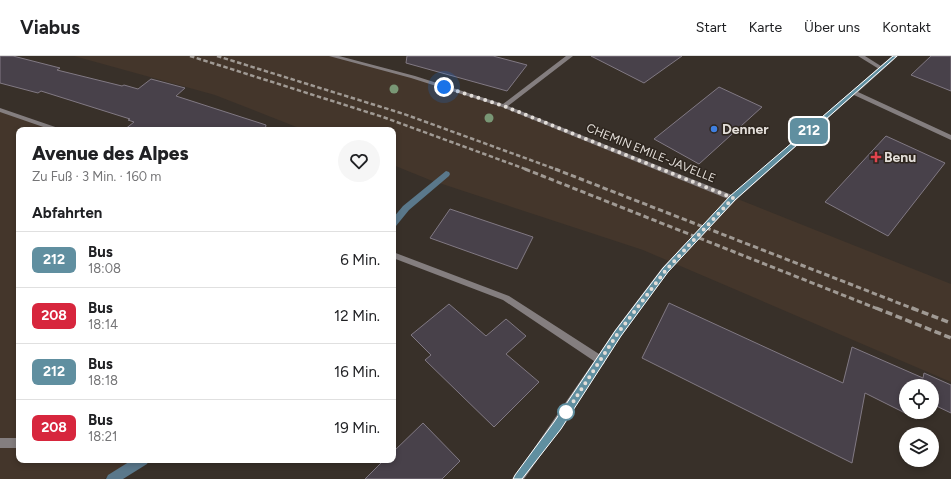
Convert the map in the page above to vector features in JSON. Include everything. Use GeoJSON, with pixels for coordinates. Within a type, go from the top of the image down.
{"type":"FeatureCollection","features":[{"type":"Feature","properties":{"kind":"street","name":"CHEMIN EMILE-JAVELLE"},"geometry":{"type":"LineString","coordinates":[[332,56],[413,78],[504,106],[733,198]]}},
{"type":"Feature","properties":{"kind":"street"},"geometry":{"type":"LineString","coordinates":[[504,106],[570,56]]}},
{"type":"Feature","properties":{"kind":"street"},"geometry":{"type":"LineString","coordinates":[[861,56],[881,68]]}},
{"type":"Feature","properties":{"kind":"street"},"geometry":{"type":"LineString","coordinates":[[518,479],[601,361],[618,333],[666,270],[733,198],[895,56]]}},
{"type":"Feature","properties":{"kind":"street"},"geometry":{"type":"LineString","coordinates":[[853,92],[951,138]]}},
{"type":"Feature","properties":{"kind":"street"},"geometry":{"type":"LineString","coordinates":[[0,110],[51,127]]}},
{"type":"Feature","properties":{"kind":"street"},"geometry":{"type":"LineString","coordinates":[[396,256],[506,298],[601,361]]}},
{"type":"Feature","properties":{"kind":"street"},"geometry":{"type":"LineString","coordinates":[[0,443],[16,442]]}},
{"type":"Feature","properties":{"kind":"shaded area"},"geometry":{"type":"Polygon","coordinates":[[[74,56],[332,56],[413,77],[504,106],[951,284],[951,382],[643,250],[430,180],[396,166],[396,127],[296,127],[215,95],[74,56]]]}},
{"type":"Feature","properties":{"kind":"shaded area"},"geometry":{"type":"Polygon","coordinates":[[[0,110],[50,127],[16,127],[16,463],[131,463],[104,479],[0,479],[0,110]]]}},
{"type":"Feature","properties":{"kind":"building"},"geometry":{"type":"Polygon","coordinates":[[[0,56],[13,56],[60,68],[57,70],[138,89],[151,79],[185,88],[176,96],[266,125],[266,127],[128,127],[134,122],[128,120],[130,119],[41,91],[38,93],[0,83],[0,56]]]}},
{"type":"Feature","properties":{"kind":"building"},"geometry":{"type":"Polygon","coordinates":[[[407,56],[493,56],[527,65],[507,91],[406,63],[407,56]]]}},
{"type":"Feature","properties":{"kind":"building"},"geometry":{"type":"Polygon","coordinates":[[[591,56],[682,56],[644,83],[591,56]]]}},
{"type":"Feature","properties":{"kind":"building"},"geometry":{"type":"Polygon","coordinates":[[[931,56],[951,56],[951,91],[911,75],[931,56]]]}},
{"type":"Feature","properties":{"kind":"building"},"geometry":{"type":"Polygon","coordinates":[[[719,87],[762,107],[699,164],[654,139],[719,87]]]}},
{"type":"Feature","properties":{"kind":"building"},"geometry":{"type":"Polygon","coordinates":[[[886,136],[945,163],[888,236],[825,202],[886,136]]]}},
{"type":"Feature","properties":{"kind":"building"},"geometry":{"type":"Polygon","coordinates":[[[450,209],[533,237],[517,269],[430,238],[450,209]]]}},
{"type":"Feature","properties":{"kind":"building"},"geometry":{"type":"Polygon","coordinates":[[[669,303],[843,383],[852,347],[923,378],[924,373],[938,379],[899,379],[899,410],[865,393],[852,463],[642,358],[669,303]]]}},
{"type":"Feature","properties":{"kind":"building"},"geometry":{"type":"Polygon","coordinates":[[[449,304],[486,336],[506,319],[526,336],[506,354],[539,382],[494,427],[425,360],[431,355],[411,335],[449,304]]]}},
{"type":"Feature","properties":{"kind":"building"},"geometry":{"type":"Polygon","coordinates":[[[939,380],[951,385],[951,413],[939,407],[939,380]]]}},
{"type":"Feature","properties":{"kind":"building"},"geometry":{"type":"Polygon","coordinates":[[[423,423],[460,461],[442,479],[365,479],[381,463],[396,463],[396,449],[423,423]]]}},
{"type":"Feature","properties":{"kind":"waterway"},"geometry":{"type":"LineString","coordinates":[[396,220],[406,208],[446,174]]}},
{"type":"Feature","properties":{"kind":"waterway"},"geometry":{"type":"LineString","coordinates":[[112,479],[138,463]]}},
{"type":"Feature","properties":{"kind":"railway"},"geometry":{"type":"LineString","coordinates":[[190,56],[383,117],[528,170]]}},
{"type":"Feature","properties":{"kind":"railway"},"geometry":{"type":"LineString","coordinates":[[217,56],[404,114],[558,170]]}},
{"type":"Feature","properties":{"kind":"railway"},"geometry":{"type":"LineString","coordinates":[[525,169],[878,309]]}},
{"type":"Feature","properties":{"kind":"railway"},"geometry":{"type":"LineString","coordinates":[[555,169],[914,309]]}},
{"type":"Feature","properties":{"kind":"railway"},"geometry":{"type":"LineString","coordinates":[[876,308],[951,338]]}},
{"type":"Feature","properties":{"kind":"railway"},"geometry":{"type":"LineString","coordinates":[[912,308],[951,323]]}},
{"type":"Feature","properties":{"kind":"bus line","name":"212"},"geometry":{"type":"LineString","coordinates":[[518,479],[601,361],[618,333],[666,270],[733,198],[895,56]]}},
{"type":"Feature","properties":{"kind":"place","name":"Denner"},"geometry":{"type":"Point","coordinates":[714,129]}},
{"type":"Feature","properties":{"kind":"place","name":"Benu"},"geometry":{"type":"Point","coordinates":[876,157]}},
{"type":"Feature","properties":{"kind":"route"},"geometry":{"type":"LineString","coordinates":[[444,87],[504,106],[733,198],[666,270],[618,333],[564,416],[566,412]]}}]}
